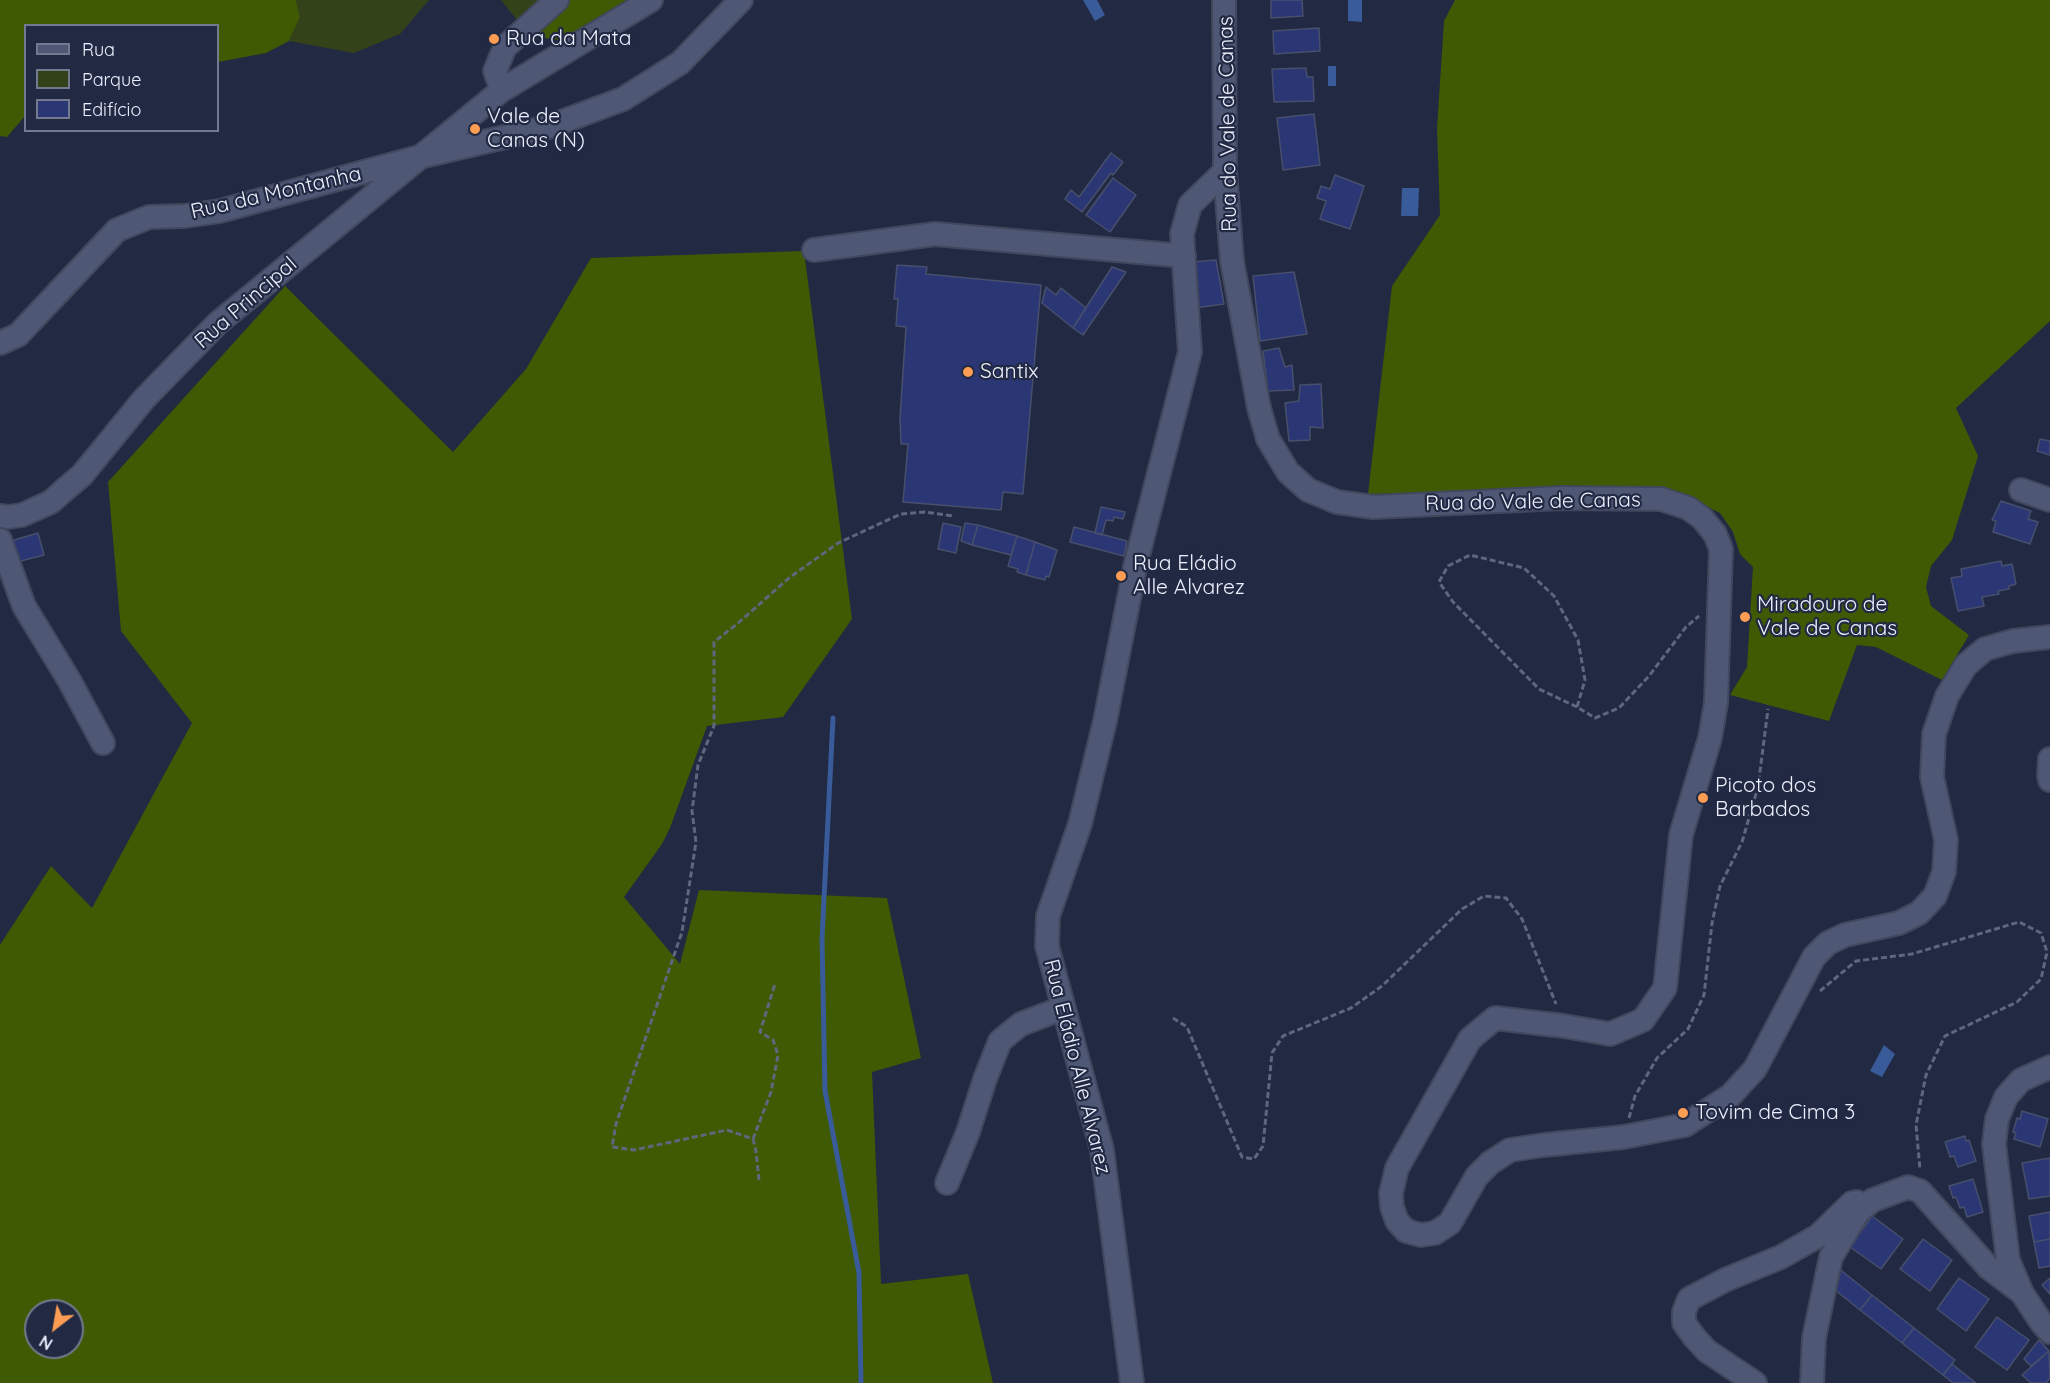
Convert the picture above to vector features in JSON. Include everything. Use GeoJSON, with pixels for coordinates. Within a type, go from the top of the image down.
{"type":"FeatureCollection","features":[{"type":"Feature","properties":{"kind":"street"},"geometry":{"type":"LineString","coordinates":[[557,0],[505,47],[495,71],[502,90],[651,0]]}},
{"type":"Feature","properties":{"kind":"street","name":"Rua da Montanha"},"geometry":{"type":"LineString","coordinates":[[0,343],[18,335],[117,230],[149,217],[185,216],[220,211],[419,157],[548,127],[623,99],[680,63],[741,0]]}},
{"type":"Feature","properties":{"kind":"street","name":"Rua do Vale de Canas"},"geometry":{"type":"LineString","coordinates":[[1224,0],[1225,171],[1232,261],[1259,408],[1268,439],[1288,472],[1308,490],[1337,502],[1373,507],[1561,498],[1661,499],[1688,508],[1702,518],[1715,534],[1721,549],[1716,703],[1710,738],[1681,835],[1665,988],[1643,1020],[1610,1034],[1495,1018],[1470,1039],[1397,1168],[1391,1193],[1392,1208],[1397,1221],[1406,1231],[1420,1235],[1435,1233],[1450,1223],[1477,1176],[1490,1163],[1510,1150],[1624,1137],[1685,1125],[1730,1096],[1755,1069],[1814,957],[1828,943],[1845,935],[1899,923],[1919,913],[1935,896],[1944,872],[1946,840],[1932,777],[1933,756],[1935,734],[1947,696],[1966,665],[1985,649],[2013,641],[2050,638]]}},
{"type":"Feature","properties":{"kind":"street","name":"Rua Principal"},"geometry":{"type":"LineString","coordinates":[[0,516],[8,517],[38,508],[62,492],[82,475],[144,399],[218,323],[502,90]]}},
{"type":"Feature","properties":{"kind":"street","name":"Rua Eládio Alle Alvarez"},"geometry":{"type":"LineString","coordinates":[[1132,1383],[1102,1150],[1047,946],[1048,916],[1080,824],[1105,721],[1136,567],[1190,352],[1182,234],[1190,205],[1225,171]]}},
{"type":"Feature","properties":{"kind":"street"},"geometry":{"type":"LineString","coordinates":[[814,250],[935,234],[1184,256]]}},
{"type":"Feature","properties":{"kind":"street"},"geometry":{"type":"LineString","coordinates":[[2021,490],[2050,500]]}},
{"type":"Feature","properties":{"kind":"street"},"geometry":{"type":"LineString","coordinates":[[0,540],[24,606],[69,680],[103,743]]}},
{"type":"Feature","properties":{"kind":"street"},"geometry":{"type":"LineString","coordinates":[[2050,759],[2050,780]]}},
{"type":"Feature","properties":{"kind":"street"},"geometry":{"type":"LineString","coordinates":[[947,1183],[968,1132],[1000,1041],[1021,1024],[1064,1008]]}},
{"type":"Feature","properties":{"kind":"street"},"geometry":{"type":"LineString","coordinates":[[2050,1067],[2021,1080],[2006,1097],[1997,1119],[1994,1144],[2008,1260],[2022,1293],[2050,1332]]}},
{"type":"Feature","properties":{"kind":"street"},"geometry":{"type":"LineString","coordinates":[[1755,1383],[1707,1351],[1695,1338],[1684,1323],[1684,1312],[1689,1299],[1725,1280],[1781,1257],[1818,1236],[1852,1203],[1873,1200],[1908,1187],[1920,1191],[1989,1268],[2022,1293]]}},
{"type":"Feature","properties":{"kind":"street"},"geometry":{"type":"LineString","coordinates":[[1812,1383],[1815,1338],[1831,1257],[1858,1212],[1873,1200]]}},
{"type":"Feature","properties":{"kind":"path"},"geometry":{"type":"LineString","coordinates":[[753,1140],[727,1130],[634,1150],[612,1146],[616,1124],[682,932],[696,842],[692,811],[698,765],[714,726],[714,642],[789,578],[838,543],[901,513],[925,512],[953,516]]}},
{"type":"Feature","properties":{"kind":"path"},"geometry":{"type":"LineString","coordinates":[[1577,707],[1585,680],[1578,640],[1554,596],[1524,568],[1470,555],[1448,566],[1440,582],[1453,602],[1539,689],[1595,718],[1619,708],[1649,676],[1686,627],[1719,600]]}},
{"type":"Feature","properties":{"kind":"path"},"geometry":{"type":"LineString","coordinates":[[1624,1137],[1635,1096],[1657,1059],[1688,1029],[1704,995],[1712,923],[1720,886],[1742,842],[1758,787],[1768,709]]}},
{"type":"Feature","properties":{"kind":"path"},"geometry":{"type":"LineString","coordinates":[[1173,1018],[1187,1027],[1242,1157],[1254,1159],[1263,1146],[1272,1053],[1283,1036],[1351,1008],[1382,986],[1462,909],[1484,896],[1506,898],[1522,919],[1564,1026]]}},
{"type":"Feature","properties":{"kind":"path"},"geometry":{"type":"LineString","coordinates":[[1816,994],[1856,962],[1912,954],[2019,922],[2041,933],[2047,952],[2041,980],[2017,1002],[1945,1036],[1926,1075],[1916,1125],[1920,1159],[1920,1191]]}},
{"type":"Feature","properties":{"kind":"path"},"geometry":{"type":"LineString","coordinates":[[759,1180],[753,1140],[771,1092],[778,1055],[773,1040],[760,1032],[775,984]]}},
{"type":"Feature","properties":{"kind":"green space"},"geometry":{"type":"Polygon","coordinates":[[[0,0],[296,0],[300,17],[289,41],[266,53],[219,62],[219,24],[24,24],[24,117],[7,137],[0,136],[0,0]]]}},
{"type":"Feature","properties":{"kind":"green space"},"geometry":{"type":"Polygon","coordinates":[[[296,0],[429,0],[400,34],[354,53],[289,41],[300,17],[296,0]]]}},
{"type":"Feature","properties":{"kind":"green space"},"geometry":{"type":"Polygon","coordinates":[[[501,0],[559,0],[530,36],[501,0]]]}},
{"type":"Feature","properties":{"kind":"green space"},"geometry":{"type":"Polygon","coordinates":[[[559,0],[643,0],[559,40],[530,36],[559,0]]]}},
{"type":"Feature","properties":{"kind":"green space"},"geometry":{"type":"Polygon","coordinates":[[[1455,0],[2050,0],[2050,321],[1956,408],[1978,456],[1952,540],[1931,566],[1926,587],[1931,606],[1969,635],[1942,680],[1876,647],[1857,645],[1829,721],[1730,695],[1747,667],[1753,567],[1740,554],[1733,532],[1720,513],[1686,497],[1562,490],[1368,494],[1392,286],[1440,215],[1437,128],[1444,21],[1455,0]]]}},
{"type":"Feature","properties":{"kind":"green space"},"geometry":{"type":"Polygon","coordinates":[[[804,251],[852,619],[783,717],[707,726],[670,828],[662,844],[624,897],[680,964],[699,890],[887,898],[921,1058],[872,1072],[881,1284],[968,1274],[993,1383],[0,1383],[0,945],[51,866],[92,908],[192,723],[121,631],[108,482],[285,286],[453,452],[526,369],[591,258],[804,251]]]}},
{"type":"Feature","properties":{"kind":"water"},"geometry":{"type":"Polygon","coordinates":[[[1083,0],[1097,0],[1105,15],[1095,21],[1083,0]]]}},
{"type":"Feature","properties":{"kind":"water"},"geometry":{"type":"Polygon","coordinates":[[[1348,0],[1362,0],[1362,22],[1348,21],[1348,0]]]}},
{"type":"Feature","properties":{"kind":"water"},"geometry":{"type":"Polygon","coordinates":[[[1328,66],[1336,66],[1336,86],[1328,86],[1328,66]]]}},
{"type":"Feature","properties":{"kind":"water"},"geometry":{"type":"Polygon","coordinates":[[[1402,188],[1419,188],[1418,216],[1401,216],[1402,188]]]}},
{"type":"Feature","properties":{"kind":"water"},"geometry":{"type":"Polygon","coordinates":[[[1884,1045],[1895,1054],[1882,1077],[1870,1071],[1884,1045]]]}},
{"type":"Feature","properties":{"kind":"building"},"geometry":{"type":"Polygon","coordinates":[[[1271,0],[1302,0],[1303,16],[1271,18],[1271,0]]]}},
{"type":"Feature","properties":{"kind":"building"},"geometry":{"type":"Polygon","coordinates":[[[1319,28],[1320,51],[1274,54],[1273,31],[1319,28]]]}},
{"type":"Feature","properties":{"kind":"building"},"geometry":{"type":"Polygon","coordinates":[[[1306,68],[1307,77],[1313,77],[1314,101],[1274,102],[1272,69],[1306,68]]]}},
{"type":"Feature","properties":{"kind":"building"},"geometry":{"type":"Polygon","coordinates":[[[1314,114],[1320,165],[1283,170],[1277,118],[1314,114]]]}},
{"type":"Feature","properties":{"kind":"building"},"geometry":{"type":"Polygon","coordinates":[[[1111,153],[1123,162],[1113,175],[1111,173],[1082,212],[1065,199],[1071,190],[1079,197],[1111,153]]]}},
{"type":"Feature","properties":{"kind":"building"},"geometry":{"type":"Polygon","coordinates":[[[1335,175],[1364,186],[1350,229],[1320,219],[1326,201],[1317,198],[1321,186],[1330,189],[1335,175]]]}},
{"type":"Feature","properties":{"kind":"building"},"geometry":{"type":"Polygon","coordinates":[[[1113,178],[1136,195],[1110,232],[1086,215],[1113,178]]]}},
{"type":"Feature","properties":{"kind":"building"},"geometry":{"type":"Polygon","coordinates":[[[1216,260],[1224,304],[1195,308],[1192,262],[1216,260]]]}},
{"type":"Feature","properties":{"kind":"building","name":"Santix"},"geometry":{"type":"Polygon","coordinates":[[[897,265],[927,267],[926,274],[1041,285],[1023,494],[1003,492],[1001,510],[903,502],[908,444],[901,444],[900,417],[906,327],[896,326],[898,299],[894,299],[897,265]]]}},
{"type":"Feature","properties":{"kind":"building"},"geometry":{"type":"Polygon","coordinates":[[[1112,267],[1126,272],[1083,335],[1073,328],[1112,267]]]}},
{"type":"Feature","properties":{"kind":"building"},"geometry":{"type":"Polygon","coordinates":[[[1294,272],[1307,334],[1260,341],[1253,276],[1294,272]]]}},
{"type":"Feature","properties":{"kind":"building"},"geometry":{"type":"Polygon","coordinates":[[[1046,287],[1056,295],[1061,288],[1086,308],[1073,328],[1042,303],[1046,287]]]}},
{"type":"Feature","properties":{"kind":"building"},"geometry":{"type":"Polygon","coordinates":[[[1279,348],[1285,367],[1292,365],[1294,390],[1268,391],[1263,351],[1279,348]]]}},
{"type":"Feature","properties":{"kind":"building"},"geometry":{"type":"Polygon","coordinates":[[[1321,384],[1323,428],[1310,427],[1310,440],[1289,441],[1285,403],[1299,401],[1300,385],[1321,384]]]}},
{"type":"Feature","properties":{"kind":"building"},"geometry":{"type":"Polygon","coordinates":[[[2040,439],[2050,441],[2050,455],[2037,451],[2040,439]]]}},
{"type":"Feature","properties":{"kind":"building"},"geometry":{"type":"Polygon","coordinates":[[[2001,501],[2031,511],[2028,519],[2038,522],[2030,544],[1993,532],[1996,521],[1992,520],[2001,501]]]}},
{"type":"Feature","properties":{"kind":"building"},"geometry":{"type":"Polygon","coordinates":[[[1101,507],[1125,512],[1123,519],[1114,517],[1113,521],[1106,520],[1102,535],[1095,533],[1101,507]]]}},
{"type":"Feature","properties":{"kind":"building"},"geometry":{"type":"Polygon","coordinates":[[[943,523],[961,527],[956,553],[938,549],[943,523]]]}},
{"type":"Feature","properties":{"kind":"building"},"geometry":{"type":"Polygon","coordinates":[[[965,523],[978,525],[972,545],[961,541],[965,523]]]}},
{"type":"Feature","properties":{"kind":"building"},"geometry":{"type":"Polygon","coordinates":[[[978,525],[1017,536],[1011,555],[972,545],[978,525]]]}},
{"type":"Feature","properties":{"kind":"building"},"geometry":{"type":"Polygon","coordinates":[[[1074,527],[1127,541],[1124,556],[1070,542],[1074,527]]]}},
{"type":"Feature","properties":{"kind":"building"},"geometry":{"type":"Polygon","coordinates":[[[38,533],[44,555],[17,562],[11,541],[38,533]]]}},
{"type":"Feature","properties":{"kind":"building"},"geometry":{"type":"Polygon","coordinates":[[[1017,536],[1035,542],[1026,575],[1008,566],[1017,536]]]}},
{"type":"Feature","properties":{"kind":"building"},"geometry":{"type":"Polygon","coordinates":[[[1035,542],[1057,550],[1049,577],[1046,576],[1045,580],[1026,575],[1035,542]]]}},
{"type":"Feature","properties":{"kind":"building"},"geometry":{"type":"Polygon","coordinates":[[[2001,561],[2002,566],[2012,564],[2016,584],[2009,586],[2009,589],[1998,591],[1999,594],[1982,597],[1984,606],[1958,611],[1951,578],[1962,576],[1961,569],[2001,561]]]}},
{"type":"Feature","properties":{"kind":"building"},"geometry":{"type":"Polygon","coordinates":[[[2022,1111],[2048,1119],[2040,1147],[2014,1139],[2016,1133],[2013,1132],[2017,1118],[2020,1119],[2022,1111]]]}},
{"type":"Feature","properties":{"kind":"building"},"geometry":{"type":"Polygon","coordinates":[[[1965,1136],[1966,1141],[1969,1140],[1976,1161],[1958,1167],[1954,1156],[1950,1157],[1945,1142],[1965,1136]]]}},
{"type":"Feature","properties":{"kind":"building"},"geometry":{"type":"Polygon","coordinates":[[[2050,1158],[2050,1196],[2029,1199],[2022,1163],[2050,1158]]]}},
{"type":"Feature","properties":{"kind":"building"},"geometry":{"type":"Polygon","coordinates":[[[1973,1179],[1983,1212],[1967,1217],[1964,1207],[1960,1208],[1956,1197],[1953,1198],[1949,1186],[1973,1179]]]}},
{"type":"Feature","properties":{"kind":"building"},"geometry":{"type":"Polygon","coordinates":[[[2050,1212],[2050,1239],[2034,1242],[2029,1216],[2050,1212]]]}},
{"type":"Feature","properties":{"kind":"building"},"geometry":{"type":"Polygon","coordinates":[[[1872,1216],[1903,1239],[1881,1269],[1850,1247],[1872,1216]]]}},
{"type":"Feature","properties":{"kind":"building"},"geometry":{"type":"Polygon","coordinates":[[[1923,1239],[1952,1260],[1930,1291],[1900,1269],[1923,1239]]]}},
{"type":"Feature","properties":{"kind":"building"},"geometry":{"type":"Polygon","coordinates":[[[2050,1239],[2050,1266],[2039,1268],[2034,1242],[2050,1239]]]}},
{"type":"Feature","properties":{"kind":"building"},"geometry":{"type":"Polygon","coordinates":[[[1838,1268],[1872,1295],[1860,1310],[1834,1289],[1838,1268]]]}},
{"type":"Feature","properties":{"kind":"building"},"geometry":{"type":"Polygon","coordinates":[[[1959,1278],[1989,1299],[1966,1331],[1937,1309],[1959,1278]]]}},
{"type":"Feature","properties":{"kind":"building"},"geometry":{"type":"Polygon","coordinates":[[[2050,1278],[2050,1294],[2042,1285],[2050,1278]]]}},
{"type":"Feature","properties":{"kind":"building"},"geometry":{"type":"Polygon","coordinates":[[[1872,1295],[1914,1328],[1902,1343],[1860,1310],[1872,1295]]]}},
{"type":"Feature","properties":{"kind":"building"},"geometry":{"type":"Polygon","coordinates":[[[1997,1317],[2029,1340],[2007,1370],[1975,1347],[1997,1317]]]}},
{"type":"Feature","properties":{"kind":"building"},"geometry":{"type":"Polygon","coordinates":[[[1914,1328],[1955,1360],[1943,1375],[1902,1343],[1914,1328]]]}},
{"type":"Feature","properties":{"kind":"building"},"geometry":{"type":"Polygon","coordinates":[[[2039,1340],[2049,1351],[2031,1366],[2024,1359],[2039,1340]]]}},
{"type":"Feature","properties":{"kind":"building"},"geometry":{"type":"Polygon","coordinates":[[[2049,1351],[2050,1378],[2046,1383],[2031,1383],[2022,1375],[2049,1351]]]}},
{"type":"Feature","properties":{"kind":"building"},"geometry":{"type":"Polygon","coordinates":[[[1952,1364],[1976,1383],[1953,1383],[1943,1375],[1952,1364]]]}},
{"type":"Feature","properties":{"kind":"waterway"},"geometry":{"type":"LineString","coordinates":[[833,718],[822,939],[825,1091],[859,1273],[861,1383]]}},
{"type":"Feature","properties":{"kind":"place","name":"Rua da Mata"},"geometry":{"type":"Point","coordinates":[494,39]}},
{"type":"Feature","properties":{"kind":"place","name":"Vale de Canas (N)"},"geometry":{"type":"Point","coordinates":[475,129]}},
{"type":"Feature","properties":{"kind":"place","name":"Santix"},"geometry":{"type":"Point","coordinates":[968,372]}},
{"type":"Feature","properties":{"kind":"place","name":"Rua Eládio Alle Alvarez"},"geometry":{"type":"Point","coordinates":[1121,576]}},
{"type":"Feature","properties":{"kind":"place","name":"Miradouro de Vale de Canas"},"geometry":{"type":"Point","coordinates":[1745,617]}},
{"type":"Feature","properties":{"kind":"place","name":"Picoto dos Barbados"},"geometry":{"type":"Point","coordinates":[1703,798]}},
{"type":"Feature","properties":{"kind":"place","name":"Tovim de Cima 3"},"geometry":{"type":"Point","coordinates":[1683,1113]}}]}
